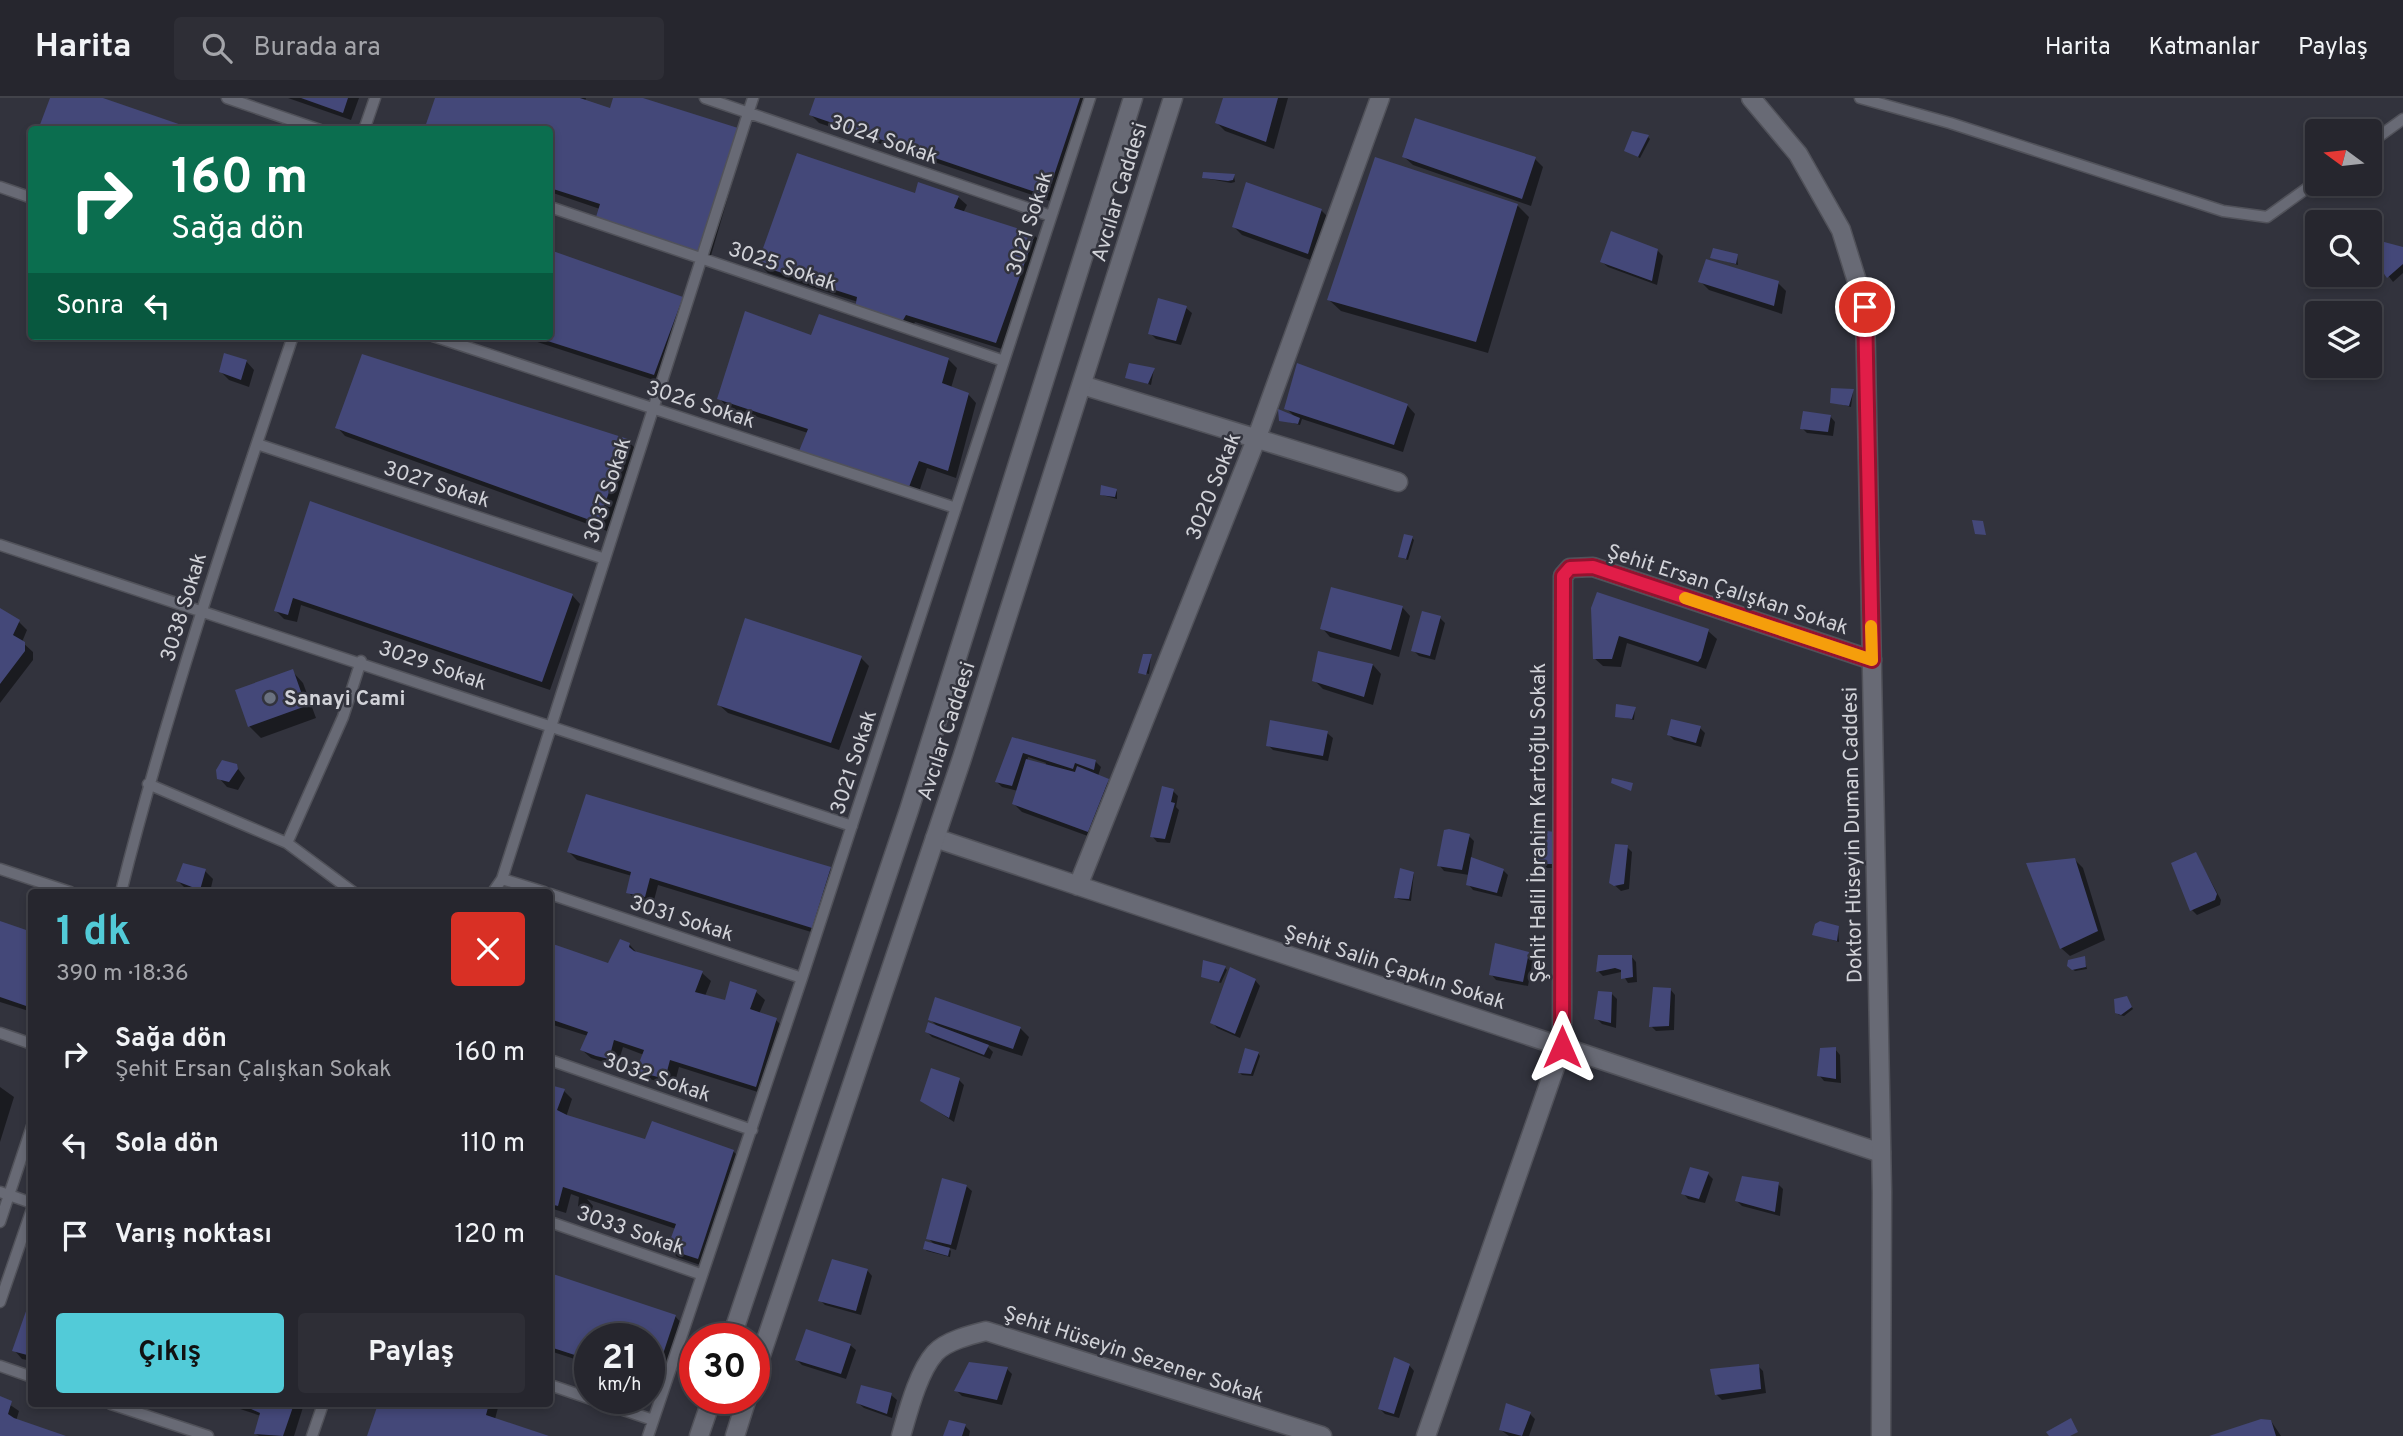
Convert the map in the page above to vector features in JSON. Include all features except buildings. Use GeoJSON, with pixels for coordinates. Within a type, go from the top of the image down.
{"type":"FeatureCollection","features":[{"type":"Feature","properties":{"kind":"main road","name":"Avcılar Caddesi"},"geometry":{"type":"LineString","coordinates":[[737,1323],[909,810],[1133,98]]}},
{"type":"Feature","properties":{"kind":"main road","name":"Avcılar Caddesi"},"geometry":{"type":"LineString","coordinates":[[770,1328],[935,838],[1172,98]]}},
{"type":"Feature","properties":{"kind":"main road","name":"3020 Sokak"},"geometry":{"type":"LineString","coordinates":[[1078,886],[1257,438],[1380,98]]}},
{"type":"Feature","properties":{"kind":"main road","name":"Doktor Hüseyin Duman Caddesi"},"geometry":{"type":"LineString","coordinates":[[1751,98],[1798,155],[1841,230],[1865,307],[1881,1153],[1881,1436]]}},
{"type":"Feature","properties":{"kind":"main road"},"geometry":{"type":"LineString","coordinates":[[1082,385],[1398,482]]}},
{"type":"Feature","properties":{"kind":"main road","name":"Şehit Ersan Çalışkan Sokak"},"geometry":{"type":"LineString","coordinates":[[1570,568],[1593,567],[1872,660]]}},
{"type":"Feature","properties":{"kind":"main road","name":"Şehit Halil İbrahim Kartoğlu Sokak"},"geometry":{"type":"LineString","coordinates":[[1426,1436],[1562,1047],[1560,590],[1563,576],[1570,568]]}},
{"type":"Feature","properties":{"kind":"main road","name":"Şehit Salih Çapkın Sokak"},"geometry":{"type":"LineString","coordinates":[[935,838],[1881,1153]]}},
{"type":"Feature","properties":{"kind":"main road","name":"Şehit Hüseyin Sezener Sokak"},"geometry":{"type":"LineString","coordinates":[[901,1436],[914,1395],[935,1353],[963,1337],[986,1331],[1322,1436]]}},
{"type":"Feature","properties":{"kind":"main road"},"geometry":{"type":"LineString","coordinates":[[699,1436],[707,1414]]}},
{"type":"Feature","properties":{"kind":"main road"},"geometry":{"type":"LineString","coordinates":[[735,1436],[742,1414]]}},
{"type":"Feature","properties":{"kind":"lane"},"geometry":{"type":"LineString","coordinates":[[227,98],[308,126]]}},
{"type":"Feature","properties":{"kind":"lane"},"geometry":{"type":"LineString","coordinates":[[365,126],[374,98]]}},
{"type":"Feature","properties":{"kind":"lane","name":"3024 Sokak"},"geometry":{"type":"LineString","coordinates":[[705,98],[1051,216]]}},
{"type":"Feature","properties":{"kind":"lane","name":"3037 Sokak"},"geometry":{"type":"LineString","coordinates":[[495,889],[502,878],[753,98]]}},
{"type":"Feature","properties":{"kind":"lane","name":"3021 Sokak"},"geometry":{"type":"LineString","coordinates":[[648,1436],[700,1274],[752,1130],[1090,98]]}},
{"type":"Feature","properties":{"kind":"lane"},"geometry":{"type":"LineString","coordinates":[[1860,98],[2223,211],[2267,217],[2305,190]]}},
{"type":"Feature","properties":{"kind":"lane"},"geometry":{"type":"LineString","coordinates":[[2382,134],[2403,119]]}},
{"type":"Feature","properties":{"kind":"lane"},"geometry":{"type":"LineString","coordinates":[[0,187],[28,197]]}},
{"type":"Feature","properties":{"kind":"lane","name":"3025 Sokak"},"geometry":{"type":"LineString","coordinates":[[553,208],[1004,361]]}},
{"type":"Feature","properties":{"kind":"lane","name":"3038 Sokak"},"geometry":{"type":"LineString","coordinates":[[122,889],[148,784],[200,612],[292,340]]}},
{"type":"Feature","properties":{"kind":"lane","name":"3026 Sokak"},"geometry":{"type":"LineString","coordinates":[[445,340],[956,508]]}},
{"type":"Feature","properties":{"kind":"lane","name":"3027 Sokak"},"geometry":{"type":"LineString","coordinates":[[257,444],[605,559]]}},
{"type":"Feature","properties":{"kind":"lane","name":"3029 Sokak"},"geometry":{"type":"LineString","coordinates":[[0,545],[200,612],[361,661],[852,826]]}},
{"type":"Feature","properties":{"kind":"lane"},"geometry":{"type":"LineString","coordinates":[[287,843],[343,717],[361,661]]}},
{"type":"Feature","properties":{"kind":"lane"},"geometry":{"type":"LineString","coordinates":[[148,784],[287,843],[349,889]]}},
{"type":"Feature","properties":{"kind":"lane"},"geometry":{"type":"LineString","coordinates":[[0,869],[61,889]]}},
{"type":"Feature","properties":{"kind":"lane"},"geometry":{"type":"LineString","coordinates":[[502,878],[535,889]]}},
{"type":"Feature","properties":{"kind":"lane","name":"3031 Sokak"},"geometry":{"type":"LineString","coordinates":[[553,895],[802,978]]}},
{"type":"Feature","properties":{"kind":"lane"},"geometry":{"type":"LineString","coordinates":[[0,1033],[28,1043]]}},
{"type":"Feature","properties":{"kind":"lane","name":"3032 Sokak"},"geometry":{"type":"LineString","coordinates":[[553,1060],[752,1130]]}},
{"type":"Feature","properties":{"kind":"lane"},"geometry":{"type":"LineString","coordinates":[[0,1222],[4,1194],[28,1135]]}},
{"type":"Feature","properties":{"kind":"lane"},"geometry":{"type":"LineString","coordinates":[[4,1194],[28,1202]]}},
{"type":"Feature","properties":{"kind":"lane"},"geometry":{"type":"LineString","coordinates":[[0,1302],[28,1221]]}},
{"type":"Feature","properties":{"kind":"lane","name":"3033 Sokak"},"geometry":{"type":"LineString","coordinates":[[553,1223],[700,1274]]}},
{"type":"Feature","properties":{"kind":"lane"},"geometry":{"type":"LineString","coordinates":[[0,1366],[28,1376]]}},
{"type":"Feature","properties":{"kind":"lane"},"geometry":{"type":"LineString","coordinates":[[553,1386],[653,1420]]}},
{"type":"Feature","properties":{"kind":"lane"},"geometry":{"type":"LineString","coordinates":[[120,1407],[208,1436]]}},
{"type":"Feature","properties":{"kind":"lane"},"geometry":{"type":"LineString","coordinates":[[312,1436],[322,1407]]}},
{"type":"Feature","properties":{"kind":"slow traffic"},"geometry":{"type":"LineString","coordinates":[[1685,598],[1872,660],[1871,626]]}},
{"type":"Feature","properties":{"kind":"place","name":"Sanayi Cami"},"geometry":{"type":"Point","coordinates":[270,698]}},
{"type":"Feature","properties":{"kind":"route"},"geometry":{"type":"LineString","coordinates":[[1562,1047],[1560,590],[1563,576],[1570,568],[1593,567],[1872,660],[1865,307]]}}]}
